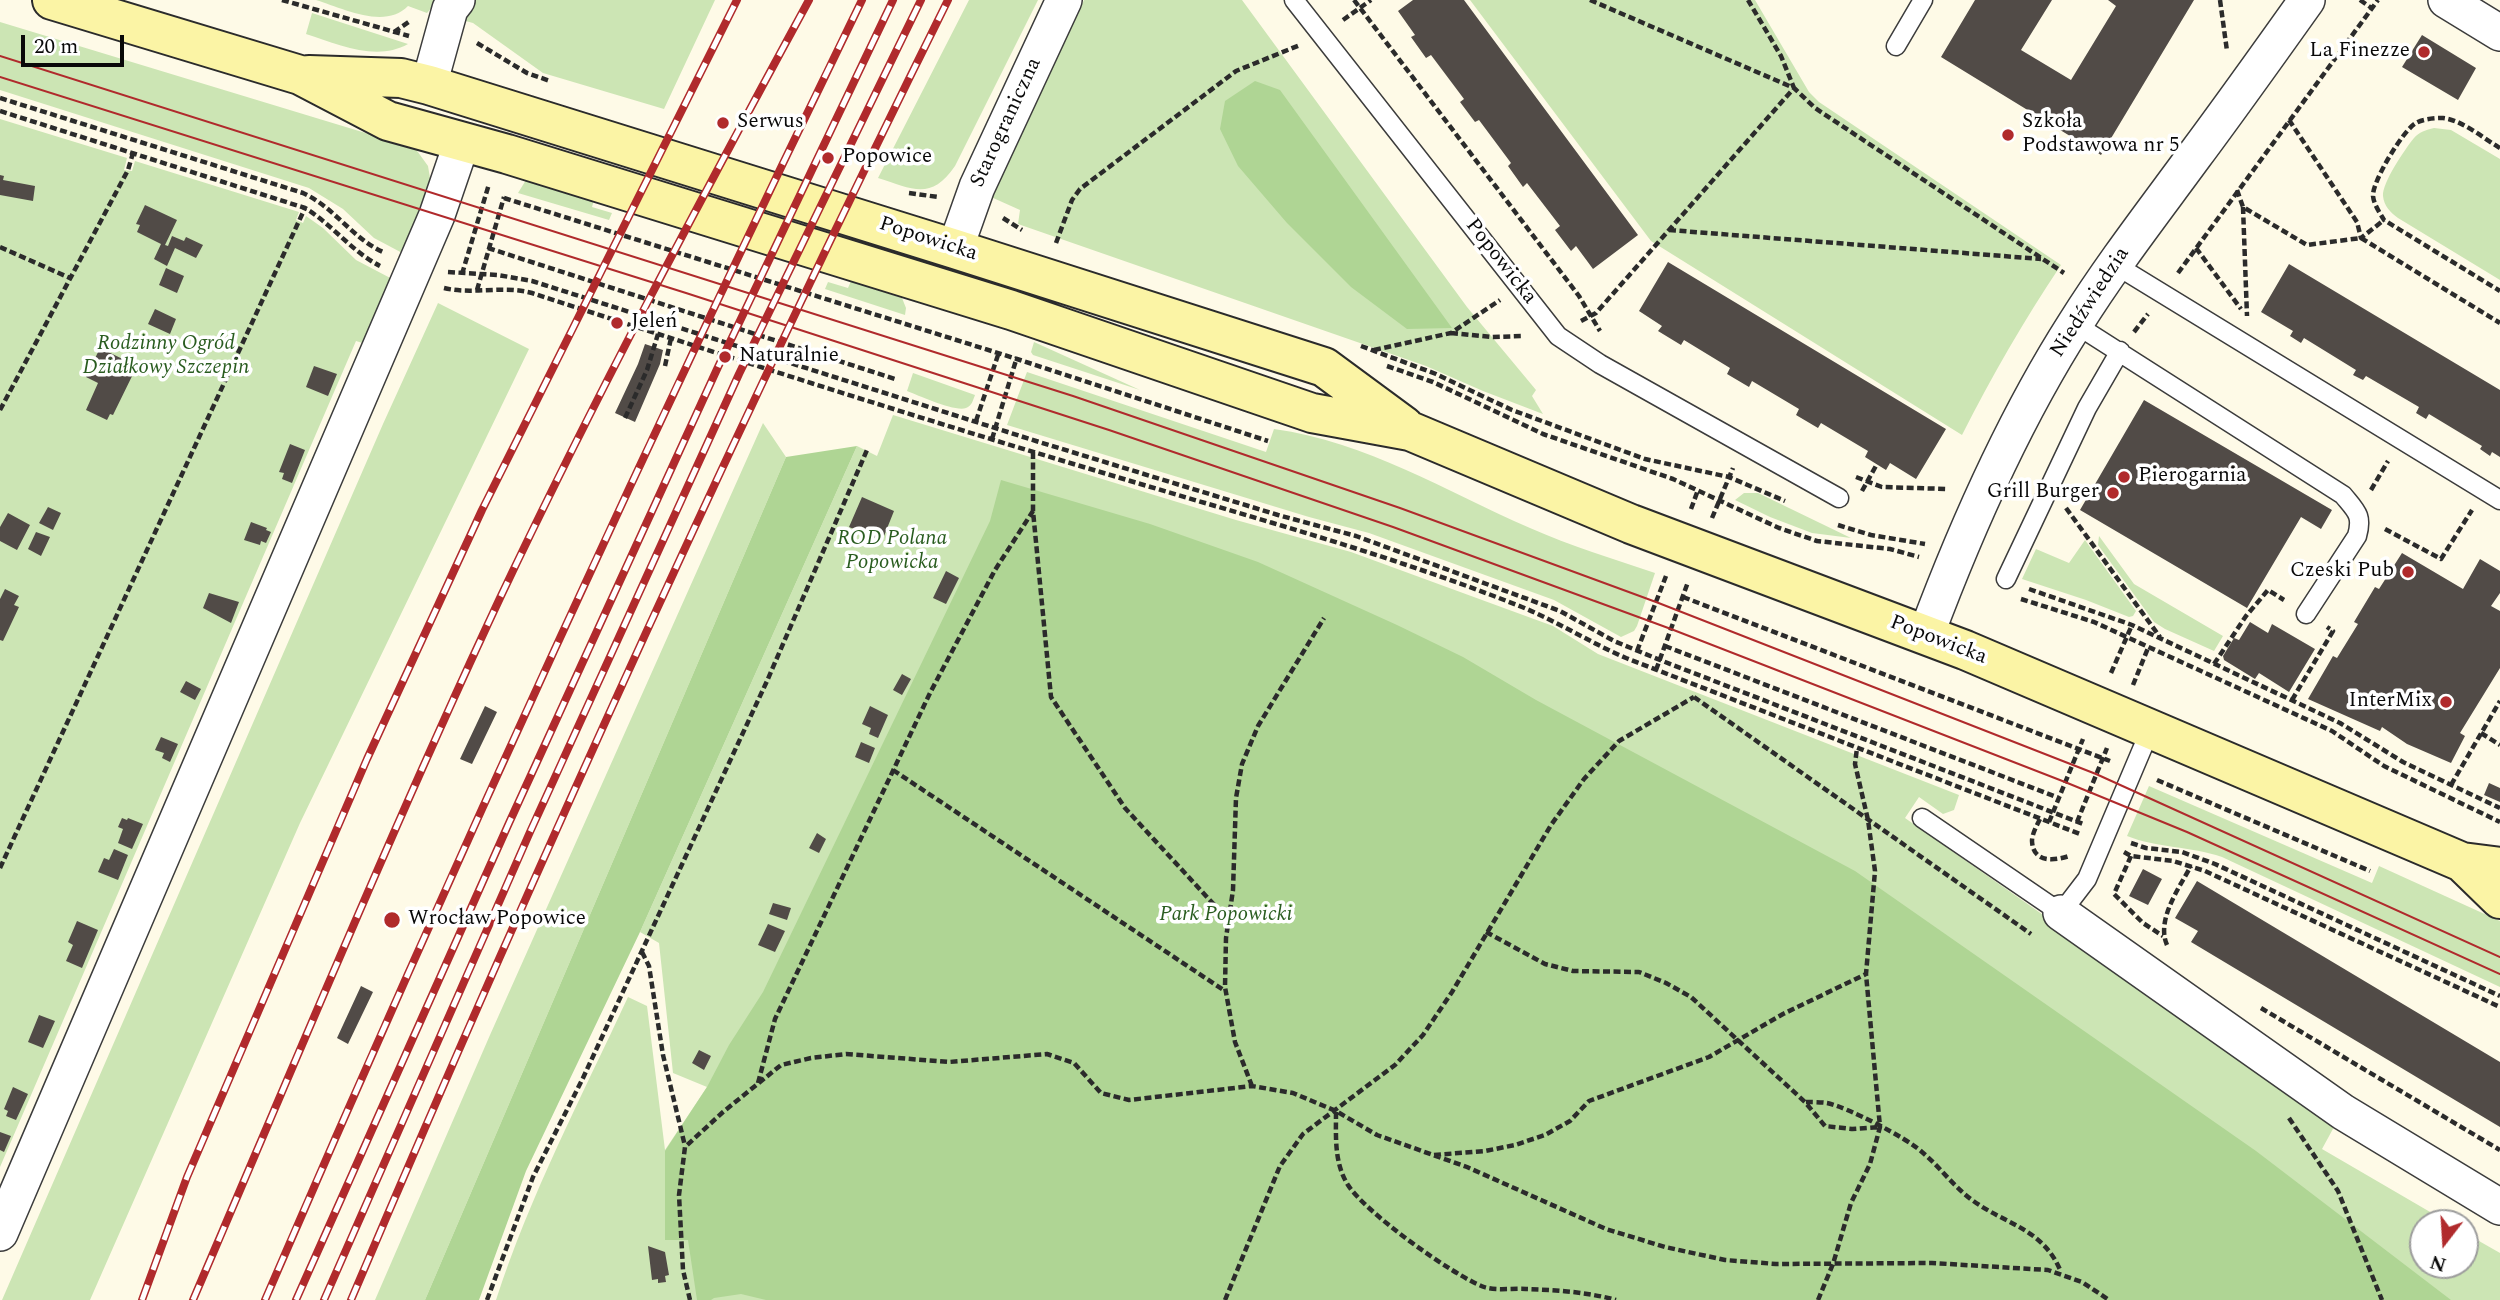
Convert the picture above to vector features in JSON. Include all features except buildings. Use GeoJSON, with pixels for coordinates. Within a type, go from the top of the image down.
{"type":"FeatureCollection","features":[{"type":"Feature","properties":{"kind":"street"},"geometry":{"type":"LineString","coordinates":[[51,0],[300,75]]}},
{"type":"Feature","properties":{"kind":"street","name":"Starograniczna"},"geometry":{"type":"LineString","coordinates":[[956,249],[970,205],[1064,0]]}},
{"type":"Feature","properties":{"kind":"street","name":"Niedźwiedzia"},"geometry":{"type":"LineString","coordinates":[[1926,635],[1941,559],[2075,324],[2114,264],[2307,0]]}},
{"type":"Feature","properties":{"kind":"street"},"geometry":{"type":"LineString","coordinates":[[2445,0],[2500,33]]}},
{"type":"Feature","properties":{"kind":"street"},"geometry":{"type":"LineString","coordinates":[[429,85],[451,14]]}},
{"type":"Feature","properties":{"kind":"street","name":"Popowicka"},"geometry":{"type":"LineString","coordinates":[[300,75],[401,78],[429,85],[1324,367],[1410,431]]}},
{"type":"Feature","properties":{"kind":"street","name":"Popowicka"},"geometry":{"type":"LineString","coordinates":[[300,75],[388,121],[507,154],[1012,310],[1312,413],[1410,431],[1631,524],[1926,635],[2151,728],[2462,862],[2500,867]]}},
{"type":"Feature","properties":{"kind":"street"},"geometry":{"type":"LineString","coordinates":[[0,1233],[437,215],[463,142]]}},
{"type":"Feature","properties":{"kind":"street","name":"Popowicka"},"geometry":{"type":"LineString","coordinates":[[2462,862],[2500,899]]}},
{"type":"Feature","properties":{"kind":"street"},"geometry":{"type":"LineString","coordinates":[[2049,926],[2500,1207]]}},
{"type":"Feature","properties":{"kind":"lane","name":"Popowicka"},"geometry":{"type":"LineString","coordinates":[[1294,0],[1558,336],[1600,364],[1839,498]]}},
{"type":"Feature","properties":{"kind":"lane"},"geometry":{"type":"LineString","coordinates":[[1896,46],[1923,0]]}},
{"type":"Feature","properties":{"kind":"lane"},"geometry":{"type":"LineString","coordinates":[[2114,264],[2500,500]]}},
{"type":"Feature","properties":{"kind":"lane"},"geometry":{"type":"LineString","coordinates":[[2075,324],[2343,495],[2358,513],[2360,524],[2357,536],[2306,614]]}},
{"type":"Feature","properties":{"kind":"lane"},"geometry":{"type":"LineString","coordinates":[[2006,579],[2087,408],[2120,351]]}},
{"type":"Feature","properties":{"kind":"lane"},"geometry":{"type":"LineString","coordinates":[[1922,818],[2049,926],[2087,879],[2099,838],[2151,728]]}},
{"type":"Feature","properties":{"kind":"path"},"geometry":{"type":"LineString","coordinates":[[282,0],[393,32],[411,20],[451,14],[463,34],[527,73],[551,82]]}},
{"type":"Feature","properties":{"kind":"path"},"geometry":{"type":"LineString","coordinates":[[1354,0],[1579,296],[1602,335]]}},
{"type":"Feature","properties":{"kind":"path"},"geometry":{"type":"LineString","coordinates":[[1056,244],[1072,200],[1080,189],[1116,160],[1236,71],[1322,37],[1371,0]]}},
{"type":"Feature","properties":{"kind":"path"},"geometry":{"type":"LineString","coordinates":[[1590,0],[1794,88],[1815,108],[2064,273]]}},
{"type":"Feature","properties":{"kind":"path"},"geometry":{"type":"LineString","coordinates":[[1748,0],[1781,56],[1794,88]]}},
{"type":"Feature","properties":{"kind":"path"},"geometry":{"type":"LineString","coordinates":[[2220,0],[2227,51]]}},
{"type":"Feature","properties":{"kind":"path"},"geometry":{"type":"LineString","coordinates":[[2360,0],[2373,9]]}},
{"type":"Feature","properties":{"kind":"path"},"geometry":{"type":"LineString","coordinates":[[2120,351],[2378,0]]}},
{"type":"Feature","properties":{"kind":"path"},"geometry":{"type":"LineString","coordinates":[[1373,350],[1451,333],[1492,337],[1558,336],[1596,313],[1794,88]]}},
{"type":"Feature","properties":{"kind":"path"},"geometry":{"type":"LineString","coordinates":[[0,98],[303,193],[326,205],[378,250],[412,272],[448,290],[516,289],[1033,452],[1375,554],[1521,607],[1565,626],[1604,649],[2049,822],[2099,838],[2182,852],[2215,864],[2500,996]]}},
{"type":"Feature","properties":{"kind":"path"},"geometry":{"type":"LineString","coordinates":[[0,111],[305,208],[326,221],[358,253],[381,266],[412,272],[498,275],[531,281],[1036,441],[1356,536],[1560,611],[1614,641],[1660,660],[2053,812],[2131,856],[2191,866],[2500,1007]]}},
{"type":"Feature","properties":{"kind":"path"},"geometry":{"type":"LineString","coordinates":[[2500,148],[2454,121],[2428,119],[2417,122],[2407,130],[2374,187],[2375,205],[2384,220],[2500,291]]}},
{"type":"Feature","properties":{"kind":"path"},"geometry":{"type":"LineString","coordinates":[[2289,120],[2357,222],[2361,238],[2500,323]]}},
{"type":"Feature","properties":{"kind":"path"},"geometry":{"type":"LineString","coordinates":[[0,410],[128,170],[133,153]]}},
{"type":"Feature","properties":{"kind":"path"},"geometry":{"type":"LineString","coordinates":[[462,274],[486,190],[507,154]]}},
{"type":"Feature","properties":{"kind":"path"},"geometry":{"type":"LineString","coordinates":[[2196,248],[2247,317],[2243,207],[2237,190]]}},
{"type":"Feature","properties":{"kind":"path"},"geometry":{"type":"LineString","coordinates":[[901,192],[946,198],[970,205],[999,215],[1032,234]]}},
{"type":"Feature","properties":{"kind":"path"},"geometry":{"type":"LineString","coordinates":[[504,198],[1268,441]]}},
{"type":"Feature","properties":{"kind":"path"},"geometry":{"type":"LineString","coordinates":[[2243,207],[2307,245],[2361,238],[2384,220]]}},
{"type":"Feature","properties":{"kind":"path"},"geometry":{"type":"LineString","coordinates":[[0,868],[305,208]]}},
{"type":"Feature","properties":{"kind":"path"},"geometry":{"type":"LineString","coordinates":[[1669,230],[2042,259]]}},
{"type":"Feature","properties":{"kind":"path"},"geometry":{"type":"LineString","coordinates":[[1044,239],[1067,247]]}},
{"type":"Feature","properties":{"kind":"path"},"geometry":{"type":"LineString","coordinates":[[0,247],[70,278]]}},
{"type":"Feature","properties":{"kind":"path"},"geometry":{"type":"LineString","coordinates":[[488,248],[895,379]]}},
{"type":"Feature","properties":{"kind":"path"},"geometry":{"type":"LineString","coordinates":[[1451,333],[1519,285]]}},
{"type":"Feature","properties":{"kind":"path"},"geometry":{"type":"LineString","coordinates":[[625,418],[647,370],[658,334]]}},
{"type":"Feature","properties":{"kind":"path"},"geometry":{"type":"LineString","coordinates":[[664,366],[671,338]]}},
{"type":"Feature","properties":{"kind":"path"},"geometry":{"type":"LineString","coordinates":[[1348,342],[1436,374],[1512,410],[1645,459],[1729,477]]}},
{"type":"Feature","properties":{"kind":"path"},"geometry":{"type":"LineString","coordinates":[[1382,364],[1433,382],[1543,433],[1673,479],[1779,528],[1817,541],[1890,549],[1941,559]]}},
{"type":"Feature","properties":{"kind":"path"},"geometry":{"type":"LineString","coordinates":[[2400,439],[2358,513],[2441,559],[2484,490]]}},
{"type":"Feature","properties":{"kind":"path"},"geometry":{"type":"LineString","coordinates":[[487,1300],[533,1177],[642,951],[767,681],[867,450]]}},
{"type":"Feature","properties":{"kind":"path"},"geometry":{"type":"LineString","coordinates":[[1033,452],[1033,511],[1051,697],[1125,808],[1230,922]]}},
{"type":"Feature","properties":{"kind":"path"},"geometry":{"type":"LineString","coordinates":[[1855,476],[1882,487],[1948,489]]}},
{"type":"Feature","properties":{"kind":"path"},"geometry":{"type":"LineString","coordinates":[[2066,508],[2161,639]]}},
{"type":"Feature","properties":{"kind":"path"},"geometry":{"type":"LineString","coordinates":[[758,1083],[775,1019],[930,693],[989,582],[1033,511]]}},
{"type":"Feature","properties":{"kind":"path"},"geometry":{"type":"LineString","coordinates":[[1892,537],[1941,559]]}},
{"type":"Feature","properties":{"kind":"path"},"geometry":{"type":"LineString","coordinates":[[2006,579],[2039,593],[2093,610],[2161,639],[2340,723],[2403,762],[2500,808]]}},
{"type":"Feature","properties":{"kind":"path"},"geometry":{"type":"LineString","coordinates":[[2214,664],[2246,616],[2268,590],[2333,631],[2292,700]]}},
{"type":"Feature","properties":{"kind":"path"},"geometry":{"type":"LineString","coordinates":[[2013,596],[2094,622],[2332,731],[2384,766],[2500,822]]}},
{"type":"Feature","properties":{"kind":"path"},"geometry":{"type":"LineString","coordinates":[[1656,670],[1683,597],[2079,748],[2370,871]]}},
{"type":"Feature","properties":{"kind":"path"},"geometry":{"type":"LineString","coordinates":[[1252,1086],[1235,1042],[1226,991],[1234,820],[1242,764],[1258,726],[1324,618]]}},
{"type":"Feature","properties":{"kind":"path"},"geometry":{"type":"LineString","coordinates":[[1665,646],[2059,798]]}},
{"type":"Feature","properties":{"kind":"path"},"geometry":{"type":"LineString","coordinates":[[1694,697],[1695,685]]}},
{"type":"Feature","properties":{"kind":"path"},"geometry":{"type":"LineString","coordinates":[[1694,697],[1868,820],[2049,926]]}},
{"type":"Feature","properties":{"kind":"path"},"geometry":{"type":"LineString","coordinates":[[1225,1300],[1280,1166],[1303,1134],[1395,1066],[1423,1035],[1452,992],[1551,825],[1584,779],[1619,741],[1694,697]]}},
{"type":"Feature","properties":{"kind":"path"},"geometry":{"type":"LineString","coordinates":[[2451,785],[2500,701]]}},
{"type":"Feature","properties":{"kind":"path"},"geometry":{"type":"LineString","coordinates":[[2481,733],[2500,745]]}},
{"type":"Feature","properties":{"kind":"path"},"geometry":{"type":"LineString","coordinates":[[1818,1300],[1833,1264],[1851,1203],[1870,1164],[1880,1127],[1866,974],[1875,871],[1856,764],[1857,748]]}},
{"type":"Feature","properties":{"kind":"path"},"geometry":{"type":"LineString","coordinates":[[2049,822],[2079,748]]}},
{"type":"Feature","properties":{"kind":"path"},"geometry":{"type":"LineString","coordinates":[[893,770],[1226,991]]}},
{"type":"Feature","properties":{"kind":"path"},"geometry":{"type":"LineString","coordinates":[[2040,818],[2032,839],[2040,858],[2048,861],[2068,856],[2099,838]]}},
{"type":"Feature","properties":{"kind":"path"},"geometry":{"type":"LineString","coordinates":[[2131,856],[2114,894],[2143,923],[2163,936],[2168,948]]}},
{"type":"Feature","properties":{"kind":"path"},"geometry":{"type":"LineString","coordinates":[[2163,936],[2168,913],[2191,866]]}},
{"type":"Feature","properties":{"kind":"path"},"geometry":{"type":"LineString","coordinates":[[1486,932],[1545,964],[1573,971],[1639,972],[1666,983],[1691,997],[1805,1102],[1825,1126],[1852,1129],[1880,1127]]}},
{"type":"Feature","properties":{"kind":"path"},"geometry":{"type":"LineString","coordinates":[[642,951],[649,966],[663,1055],[685,1147],[679,1195],[683,1269],[690,1300]]}},
{"type":"Feature","properties":{"kind":"path"},"geometry":{"type":"LineString","coordinates":[[1433,1155],[1485,1151],[1545,1135],[1570,1121],[1589,1101],[1709,1057],[1783,1014],[1866,974]]}},
{"type":"Feature","properties":{"kind":"path"},"geometry":{"type":"LineString","coordinates":[[2252,1002],[2500,1150]]}},
{"type":"Feature","properties":{"kind":"path"},"geometry":{"type":"LineString","coordinates":[[685,1147],[780,1065],[846,1054],[949,1062],[1047,1054],[1074,1063],[1101,1093],[1129,1100],[1252,1086],[1293,1093],[1336,1111],[1377,1135],[1466,1167],[1606,1229],[1665,1247],[1725,1260],[1776,1264],[1932,1263],[2021,1268],[2062,1273],[2082,1282],[2109,1300]]}},
{"type":"Feature","properties":{"kind":"path"},"geometry":{"type":"LineString","coordinates":[[1805,1102],[1828,1103],[1892,1132],[1923,1153],[1959,1191],[2016,1223],[2043,1242],[2056,1259],[2062,1273]]}},
{"type":"Feature","properties":{"kind":"path"},"geometry":{"type":"LineString","coordinates":[[1336,1111],[1336,1154],[1347,1183],[1362,1202],[1428,1254],[1485,1288],[1544,1289],[1599,1295],[1616,1300]]}},
{"type":"Feature","properties":{"kind":"path"},"geometry":{"type":"LineString","coordinates":[[2288,1117],[2338,1191],[2382,1300]]}},
{"type":"Feature","properties":{"kind":"green space"},"geometry":{"type":"Polygon","coordinates":[[[316,0],[438,0],[427,13],[408,6],[399,13],[376,17],[350,12],[316,0]]]}},
{"type":"Feature","properties":{"kind":"green space"},"geometry":{"type":"Polygon","coordinates":[[[475,0],[715,0],[664,109],[543,73],[473,23],[462,20],[475,0]]]}},
{"type":"Feature","properties":{"kind":"green space"},"geometry":{"type":"Polygon","coordinates":[[[969,0],[1038,0],[955,166],[946,177],[938,184],[921,189],[878,178],[969,0]]]}},
{"type":"Feature","properties":{"kind":"green space"},"geometry":{"type":"Polygon","coordinates":[[[1084,0],[1242,0],[1467,307],[1536,390],[1532,396],[1543,414],[1426,366],[1018,224],[1020,210],[991,197],[1084,0]]]}},
{"type":"Feature","properties":{"kind":"green space"},"geometry":{"type":"Polygon","coordinates":[[[1470,0],[1755,0],[1809,92],[1819,102],[2061,265],[2009,348],[1962,435],[1651,241],[1470,0]]]}},
{"type":"Feature","properties":{"kind":"green space"},"geometry":{"type":"Polygon","coordinates":[[[312,13],[408,44],[383,51],[357,50],[306,34],[312,13]]]}},
{"type":"Feature","properties":{"kind":"green space"},"geometry":{"type":"Polygon","coordinates":[[[0,22],[415,148],[428,166],[431,184],[406,255],[374,238],[343,209],[309,188],[0,90],[0,22]]]}},
{"type":"Feature","properties":{"kind":"green space"},"geometry":{"type":"Polygon","coordinates":[[[1255,81],[1280,90],[1452,328],[1407,329],[1351,287],[1287,223],[1238,166],[1220,129],[1225,101],[1255,81]]]}},
{"type":"Feature","properties":{"kind":"green space","name":"Rodzinny Ogród Działkowy Szczepin"},"geometry":{"type":"Polygon","coordinates":[[[0,119],[127,158],[124,170],[132,171],[135,161],[299,212],[296,220],[303,223],[306,216],[323,228],[356,260],[396,281],[369,345],[356,341],[0,1167],[0,119]]]}},
{"type":"Feature","properties":{"kind":"green space"},"geometry":{"type":"Polygon","coordinates":[[[2434,128],[2451,130],[2500,159],[2500,280],[2398,218],[2385,203],[2384,190],[2400,158],[2416,136],[2434,128]]]}},
{"type":"Feature","properties":{"kind":"green space"},"geometry":{"type":"Polygon","coordinates":[[[526,180],[594,200],[592,207],[612,213],[609,220],[518,193],[526,180]]]}},
{"type":"Feature","properties":{"kind":"green space"},"geometry":{"type":"Polygon","coordinates":[[[851,281],[902,298],[906,308],[905,315],[825,289],[828,282],[848,288],[851,281]]]}},
{"type":"Feature","properties":{"kind":"green space"},"geometry":{"type":"Polygon","coordinates":[[[438,303],[529,349],[300,823],[90,1300],[2,1300],[383,424],[438,303]]]}},
{"type":"Feature","properties":{"kind":"green space"},"geometry":{"type":"Polygon","coordinates":[[[1034,342],[1140,390],[1033,355],[1031,352],[1034,342]]]}},
{"type":"Feature","properties":{"kind":"green space"},"geometry":{"type":"Polygon","coordinates":[[[1027,372],[1266,452],[1274,429],[1341,445],[1405,470],[1545,535],[1655,573],[1637,626],[1634,631],[1621,637],[1554,600],[1369,533],[1007,425],[1027,372]]]}},
{"type":"Feature","properties":{"kind":"green space"},"geometry":{"type":"Polygon","coordinates":[[[913,373],[975,395],[972,403],[966,408],[954,408],[907,391],[913,373]]]}},
{"type":"Feature","properties":{"kind":"green space","name":"Park Popowicki"},"geometry":{"type":"Polygon","coordinates":[[[893,415],[1236,520],[1351,552],[1553,626],[1598,654],[1959,795],[1954,810],[1943,814],[1919,797],[1905,818],[2200,1025],[2334,1127],[2322,1149],[2425,1209],[2409,1209],[2409,1279],[2479,1279],[2479,1241],[2500,1253],[2500,1300],[496,1300],[524,1222],[628,997],[647,1006],[665,1150],[707,1087],[673,1073],[659,943],[640,932],[857,446],[877,456],[893,415]]]}},
{"type":"Feature","properties":{"kind":"green space"},"geometry":{"type":"Polygon","coordinates":[[[763,423],[786,457],[425,1300],[375,1300],[490,1035],[763,423]]]}},
{"type":"Feature","properties":{"kind":"green space"},"geometry":{"type":"Polygon","coordinates":[[[857,446],[640,932],[526,1171],[479,1300],[425,1300],[786,457],[857,446]]]}},
{"type":"Feature","properties":{"kind":"green space","name":"Park Popowicki"},"geometry":{"type":"Polygon","coordinates":[[[1001,480],[1150,524],[1258,562],[1463,657],[1536,700],[1855,871],[2256,1151],[2409,1268],[2409,1279],[2424,1279],[2451,1300],[766,1300],[741,1294],[697,1300],[688,1240],[665,1240],[665,1151],[707,1087],[729,1045],[763,992],[990,521],[1001,480]]]}},
{"type":"Feature","properties":{"kind":"green space"},"geometry":{"type":"Polygon","coordinates":[[[1744,493],[1758,493],[1851,538],[1812,533],[1770,517],[1735,500],[1744,493]]]}},
{"type":"Feature","properties":{"kind":"green space"},"geometry":{"type":"Polygon","coordinates":[[[2099,536],[2134,584],[2223,636],[2214,651],[2154,622],[2098,545],[2099,536]]]}},
{"type":"Feature","properties":{"kind":"green space"},"geometry":{"type":"Polygon","coordinates":[[[2085,540],[2136,611],[2133,616],[2129,617],[2022,579],[2036,549],[2069,563],[2085,540]]]}},
{"type":"Feature","properties":{"kind":"green space"},"geometry":{"type":"Polygon","coordinates":[[[2149,786],[2372,883],[2379,866],[2500,921],[2500,987],[2222,857],[2127,836],[2149,786]]]}},
{"type":"Feature","properties":{"kind":"tram line"},"geometry":{"type":"LineString","coordinates":[[0,56],[1073,396],[1400,508],[1656,602],[2096,774],[2500,957]]}},
{"type":"Feature","properties":{"kind":"tram line"},"geometry":{"type":"LineString","coordinates":[[0,77],[686,293],[1109,430],[1393,527],[1671,629],[2065,782],[2187,832],[2500,974]]}},
{"type":"Feature","properties":{"kind":"railway"},"geometry":{"type":"LineString","coordinates":[[142,1300],[187,1177],[367,759],[482,510],[737,0]]}},
{"type":"Feature","properties":{"kind":"railway"},"geometry":{"type":"LineString","coordinates":[[193,1300],[382,860],[500,598],[650,297],[809,0]]}},
{"type":"Feature","properties":{"kind":"railway"},"geometry":{"type":"LineString","coordinates":[[265,1300],[556,647],[862,0]]}},
{"type":"Feature","properties":{"kind":"railway"},"geometry":{"type":"LineString","coordinates":[[296,1300],[509,823],[718,367],[893,0]]}},
{"type":"Feature","properties":{"kind":"railway"},"geometry":{"type":"LineString","coordinates":[[324,1300],[530,832],[739,374],[921,0]]}},
{"type":"Feature","properties":{"kind":"railway"},"geometry":{"type":"LineString","coordinates":[[351,1300],[493,972],[640,646],[715,483],[948,0]]}},
{"type":"Feature","properties":{"kind":"place","name":"La Finezze"},"geometry":{"type":"Point","coordinates":[2424,52]}},
{"type":"Feature","properties":{"kind":"place","name":"Serwus"},"geometry":{"type":"Point","coordinates":[723,123]}},
{"type":"Feature","properties":{"kind":"place","name":"Szkoła Podstawowa nr 5"},"geometry":{"type":"Point","coordinates":[2008,135]}},
{"type":"Feature","properties":{"kind":"place","name":"Popowice"},"geometry":{"type":"Point","coordinates":[828,158]}},
{"type":"Feature","properties":{"kind":"place","name":"Jeleń"},"geometry":{"type":"Point","coordinates":[617,323]}},
{"type":"Feature","properties":{"kind":"place","name":"Naturalnie"},"geometry":{"type":"Point","coordinates":[725,357]}},
{"type":"Feature","properties":{"kind":"place","name":"Pierogarnia"},"geometry":{"type":"Point","coordinates":[2124,477]}},
{"type":"Feature","properties":{"kind":"place","name":"Grill Burger"},"geometry":{"type":"Point","coordinates":[2113,493]}},
{"type":"Feature","properties":{"kind":"place","name":"Czeski Pub"},"geometry":{"type":"Point","coordinates":[2408,572]}},
{"type":"Feature","properties":{"kind":"place","name":"InterMix"},"geometry":{"type":"Point","coordinates":[2446,702]}},
{"type":"Feature","properties":{"kind":"place","name":"Wrocław Popowice"},"geometry":{"type":"Point","coordinates":[392,920]}},
{"type":"Feature","properties":{"kind":"park label","name":"ROD Polana Popowicka"},"geometry":{"type":"Point","coordinates":[892,552]}}]}
